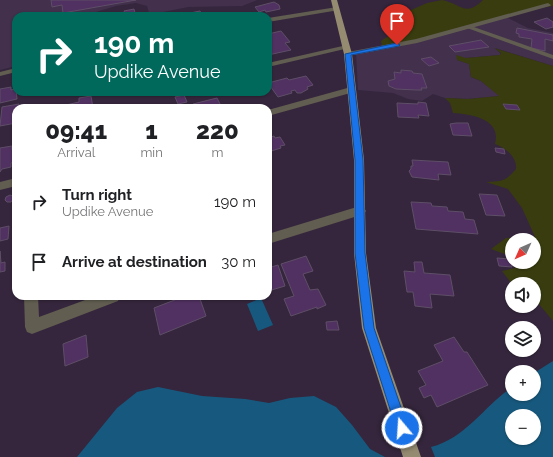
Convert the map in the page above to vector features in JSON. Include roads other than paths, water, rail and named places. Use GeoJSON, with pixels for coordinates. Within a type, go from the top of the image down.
{"type":"FeatureCollection","features":[{"type":"Feature","properties":{"kind":"main road"},"geometry":{"type":"LineString","coordinates":[[335,5],[347,50],[359,160],[360,253],[369,328],[412,457]]}},
{"type":"Feature","properties":{"kind":"street"},"geometry":{"type":"LineString","coordinates":[[535,0],[550,5]]}},
{"type":"Feature","properties":{"kind":"street"},"geometry":{"type":"LineString","coordinates":[[272,19],[335,5]]}},
{"type":"Feature","properties":{"kind":"street"},"geometry":{"type":"LineString","coordinates":[[347,50],[417,41],[550,5]]}},
{"type":"Feature","properties":{"kind":"street"},"geometry":{"type":"LineString","coordinates":[[0,74],[12,71]]}},
{"type":"Feature","properties":{"kind":"street"},"geometry":{"type":"LineString","coordinates":[[272,113],[351,90]]}},
{"type":"Feature","properties":{"kind":"street"},"geometry":{"type":"LineString","coordinates":[[0,186],[12,183]]}},
{"type":"Feature","properties":{"kind":"street"},"geometry":{"type":"LineString","coordinates":[[272,238],[360,211]]}},
{"type":"Feature","properties":{"kind":"street"},"geometry":{"type":"LineString","coordinates":[[31,300],[32,327],[103,300]]}},
{"type":"Feature","properties":{"kind":"lane"},"geometry":{"type":"LineString","coordinates":[[469,27],[553,57]]}},
{"type":"Feature","properties":{"kind":"lane"},"geometry":{"type":"LineString","coordinates":[[272,64],[347,50]]}},
{"type":"Feature","properties":{"kind":"water"},"geometry":{"type":"Polygon","coordinates":[[[256,300],[262,300],[273,325],[258,331],[247,304],[256,300]]]}},
{"type":"Feature","properties":{"kind":"water"},"geometry":{"type":"Polygon","coordinates":[[[553,361],[553,457],[435,457],[431,447],[443,443],[465,429],[505,393],[505,401],[541,401],[541,369],[553,361]]]}},
{"type":"Feature","properties":{"kind":"water"},"geometry":{"type":"Polygon","coordinates":[[[158,387],[202,396],[245,399],[269,403],[290,398],[314,396],[336,407],[370,449],[385,457],[77,457],[117,408],[137,392],[158,387]]]}}]}
